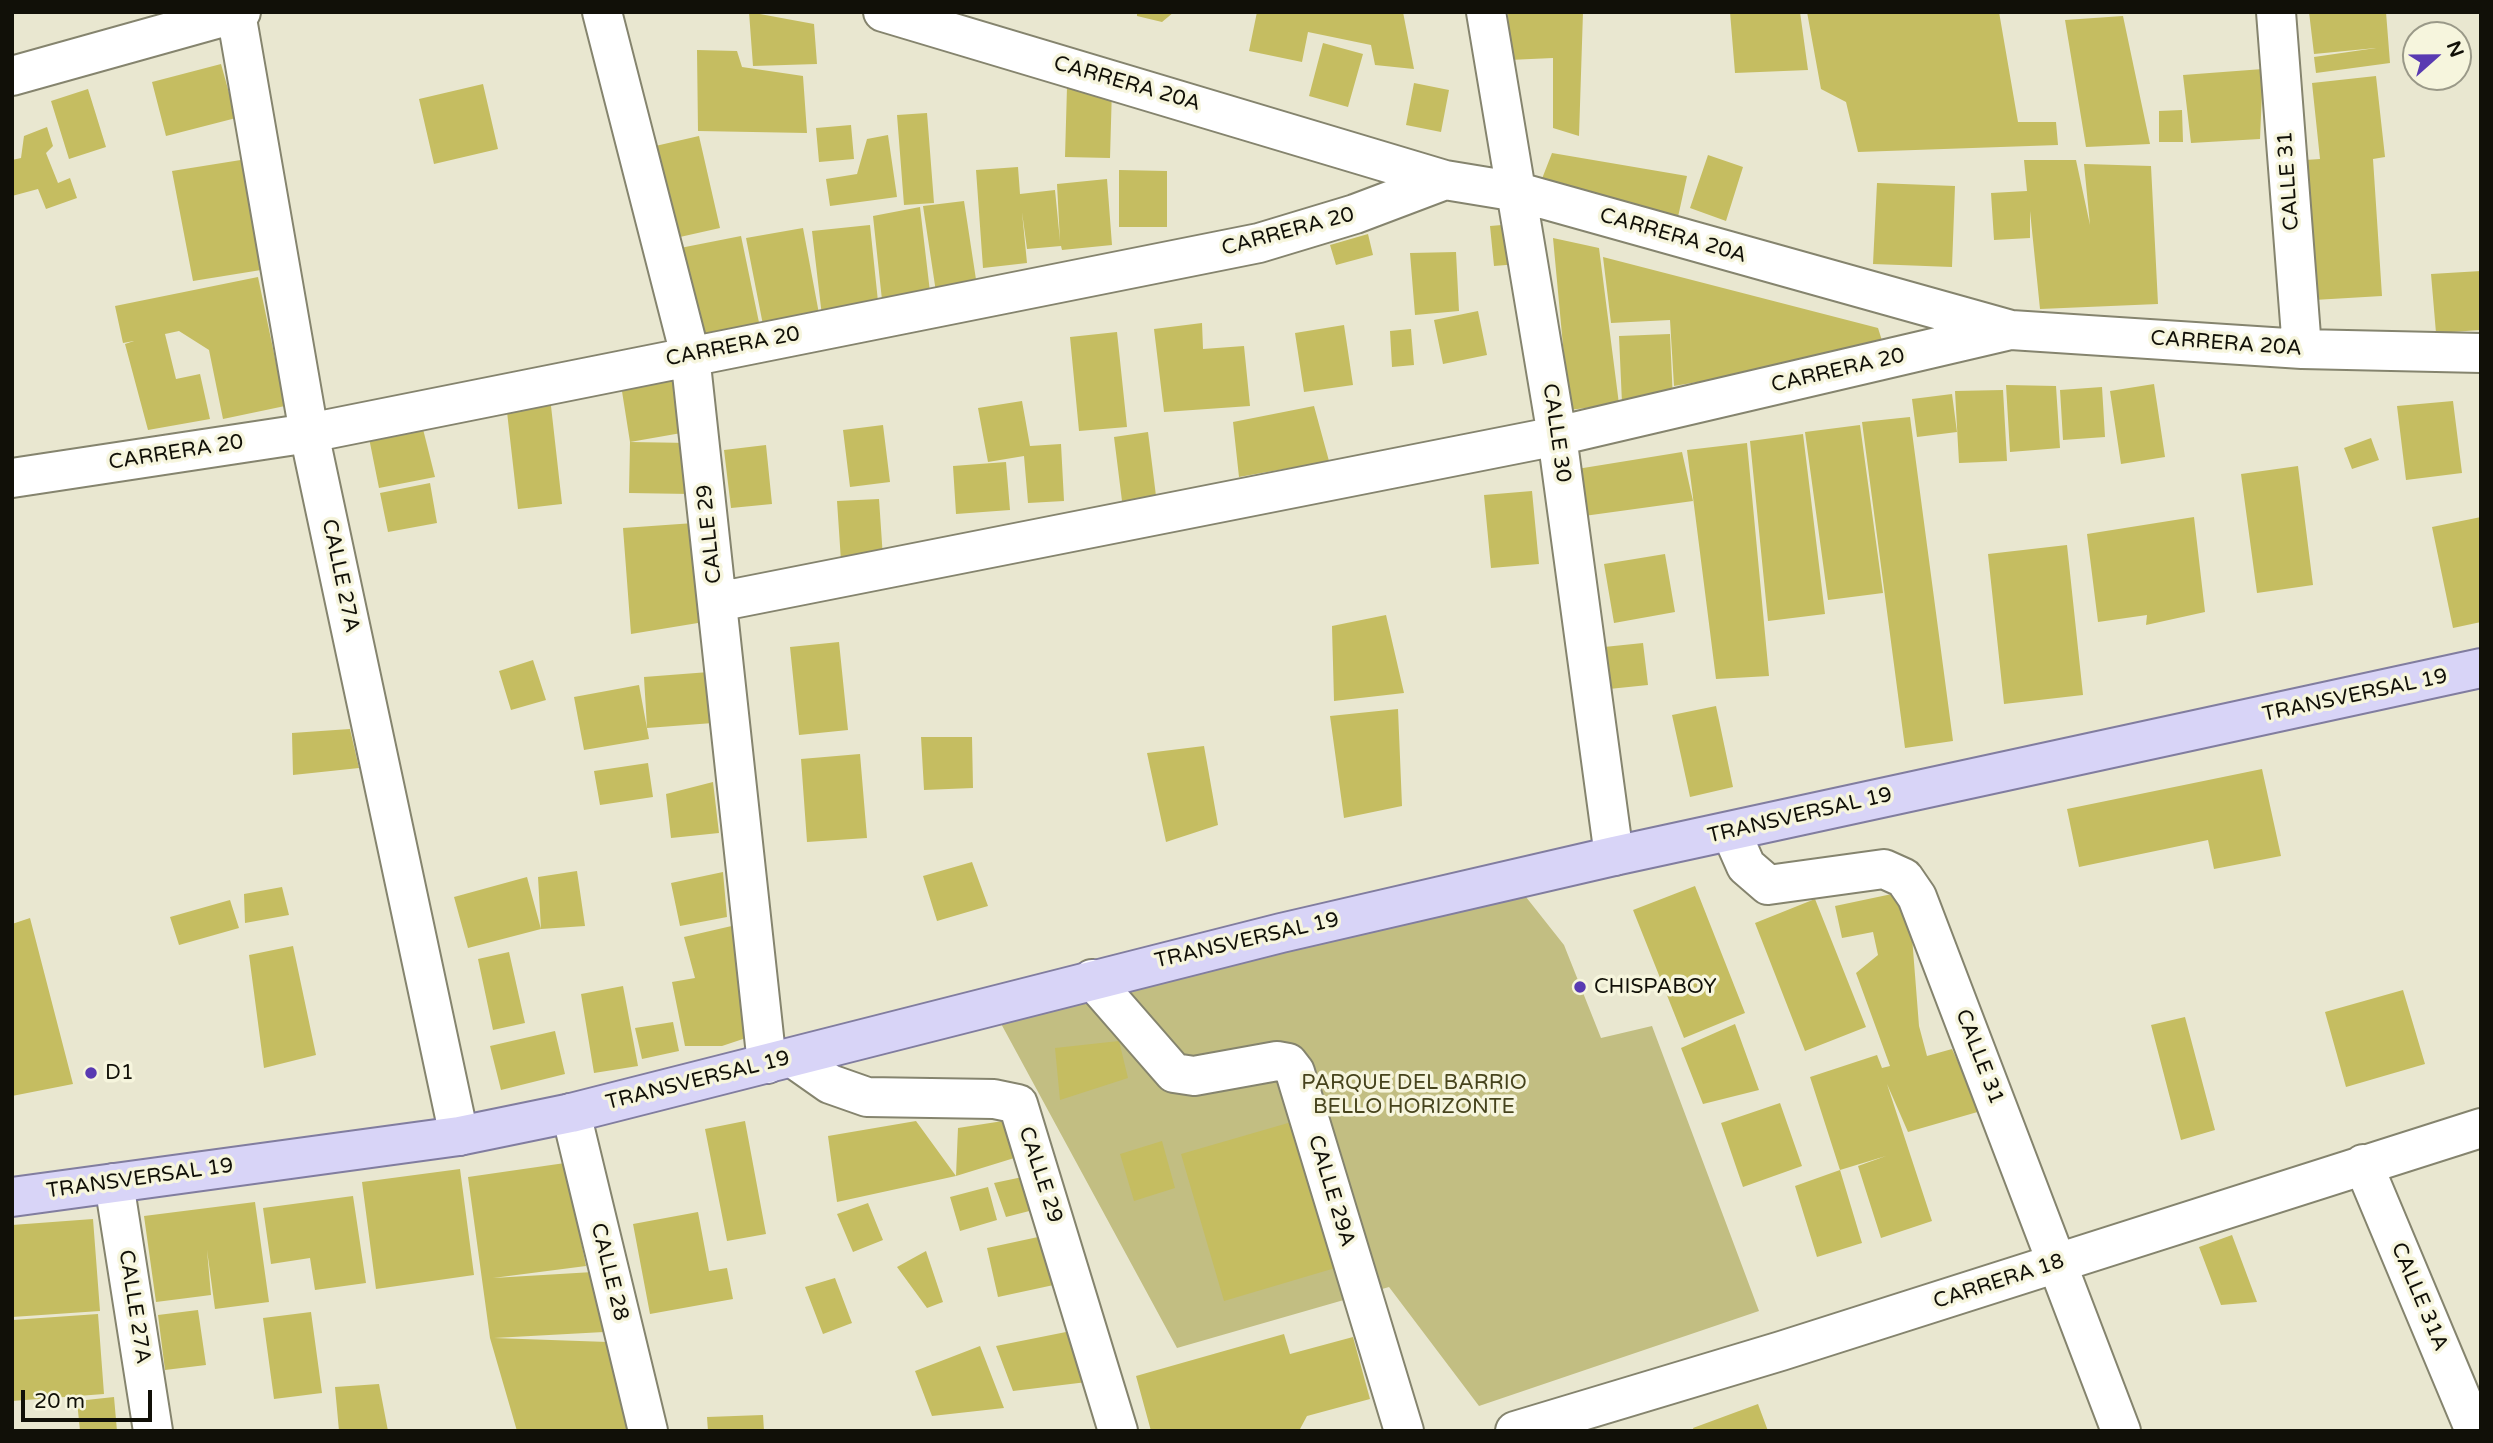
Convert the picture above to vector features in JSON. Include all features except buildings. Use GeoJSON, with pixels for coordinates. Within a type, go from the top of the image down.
{"type":"FeatureCollection","features":[{"type":"Feature","properties":{"kind":"main road","name":"TRANSVERSAL 19"},"geometry":{"type":"LineString","coordinates":[[12,1197],[459,1136],[570,1113],[1092,979],[1614,856],[2476,670]]}},
{"type":"Feature","properties":{"kind":"street","name":"CALLE 29"},"geometry":{"type":"LineString","coordinates":[[602,12],[690,355],[717,601],[780,1061],[830,1084],[867,1097],[994,1098],[1018,1104],[1118,1431]]}},
{"type":"Feature","properties":{"kind":"street","name":"CARRERA 20A"},"geometry":{"type":"LineString","coordinates":[[883,12],[1445,180],[1518,192],[2011,330],[2302,349],[2481,354]]}},
{"type":"Feature","properties":{"kind":"street","name":"CALLE 30"},"geometry":{"type":"LineString","coordinates":[[1486,12],[1557,436],[1614,856]]}},
{"type":"Feature","properties":{"kind":"street","name":"CALLE 31"},"geometry":{"type":"LineString","coordinates":[[2276,12],[2302,349]]}},
{"type":"Feature","properties":{"kind":"street"},"geometry":{"type":"LineString","coordinates":[[12,76],[238,13]]}},
{"type":"Feature","properties":{"kind":"street","name":"CALLE 27A"},"geometry":{"type":"LineString","coordinates":[[238,13],[309,433],[459,1136]]}},
{"type":"Feature","properties":{"kind":"street","name":"CARRERA 20"},"geometry":{"type":"LineString","coordinates":[[12,478],[309,433],[1259,243],[1355,214],[1445,180]]}},
{"type":"Feature","properties":{"kind":"street","name":"CARRERA 20"},"geometry":{"type":"LineString","coordinates":[[717,601],[1557,436],[2011,330]]}},
{"type":"Feature","properties":{"kind":"street","name":"CALLE 31"},"geometry":{"type":"LineString","coordinates":[[1731,832],[1746,866],[1768,885],[1884,869],[1904,877],[1917,897],[2121,1431]]}},
{"type":"Feature","properties":{"kind":"street","name":"CALLE 29A"},"geometry":{"type":"LineString","coordinates":[[1092,979],[1174,1073],[1194,1076],[1277,1061],[1288,1063],[1295,1072],[1404,1431]]}},
{"type":"Feature","properties":{"kind":"street","name":"CALLE 28"},"geometry":{"type":"LineString","coordinates":[[570,1113],[648,1431]]}},
{"type":"Feature","properties":{"kind":"street","name":"CARRERA 18"},"geometry":{"type":"LineString","coordinates":[[1515,1431],[1577,1421],[1781,1351],[2481,1128]]}},
{"type":"Feature","properties":{"kind":"street","name":"CALLE 31A"},"geometry":{"type":"LineString","coordinates":[[2364,1164],[2475,1431]]}},
{"type":"Feature","properties":{"kind":"street","name":"CALLE 27A"},"geometry":{"type":"LineString","coordinates":[[114,1183],[153,1431]]}},
{"type":"Feature","properties":{"kind":"green space","name":"PARQUE DEL BARRIO BELLO HORIZONTE"},"geometry":{"type":"Polygon","coordinates":[[[1507,873],[1564,945],[1601,1038],[1652,1026],[1759,1311],[1479,1406],[1389,1287],[1177,1348],[986,996],[1507,873]]]}},
{"type":"Feature","properties":{"kind":"place","name":"CHISPABOY"},"geometry":{"type":"Point","coordinates":[1580,987]}},
{"type":"Feature","properties":{"kind":"place","name":"D1"},"geometry":{"type":"Point","coordinates":[91,1073]}}]}
